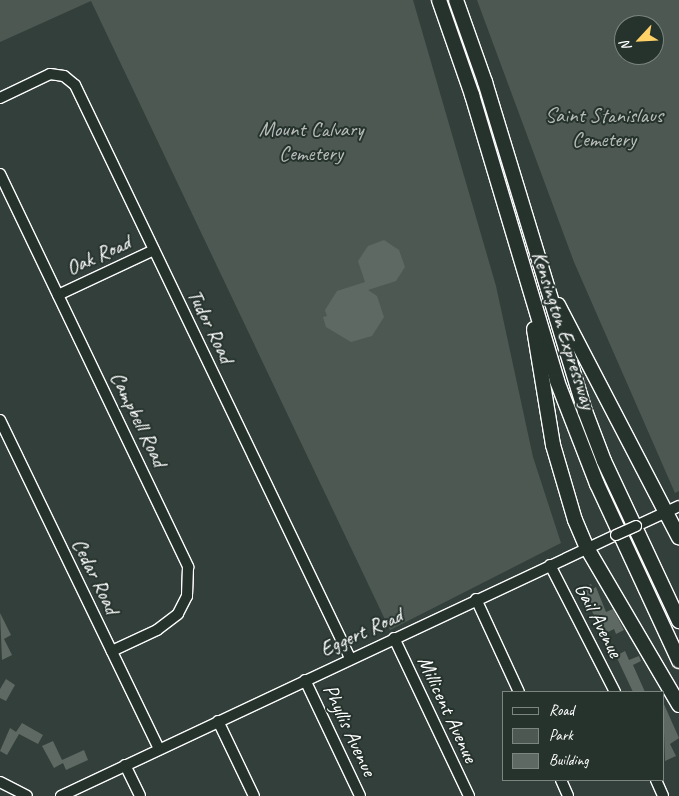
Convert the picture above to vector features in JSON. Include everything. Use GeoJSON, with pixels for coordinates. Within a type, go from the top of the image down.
{"type":"FeatureCollection","features":[{"type":"Feature","properties":{"kind":"highway","name":"Kensington Expressway"},"geometry":{"type":"LineString","coordinates":[[439,0],[472,95],[557,381],[597,484],[679,661]]}},
{"type":"Feature","properties":{"kind":"highway","name":"Kensington Expressway"},"geometry":{"type":"LineString","coordinates":[[456,0],[485,82],[540,268],[604,460],[679,621]]}},
{"type":"Feature","properties":{"kind":"highway"},"geometry":{"type":"LineString","coordinates":[[540,268],[669,511],[679,537]]}},
{"type":"Feature","properties":{"kind":"highway"},"geometry":{"type":"LineString","coordinates":[[528,286],[542,393],[558,469],[589,547],[679,705]]}},
{"type":"Feature","properties":{"kind":"street","name":"Tudor Road"},"geometry":{"type":"LineString","coordinates":[[0,98],[50,74],[70,80],[350,658]]}},
{"type":"Feature","properties":{"kind":"street","name":"Campbell Road"},"geometry":{"type":"LineString","coordinates":[[0,174],[185,558],[190,576],[184,604],[172,620],[112,651]]}},
{"type":"Feature","properties":{"kind":"street","name":"Oak Road"},"geometry":{"type":"LineString","coordinates":[[58,295],[154,250]]}},
{"type":"Feature","properties":{"kind":"street","name":"Cedar Road"},"geometry":{"type":"LineString","coordinates":[[0,420],[159,749]]}},
{"type":"Feature","properties":{"kind":"street","name":"Eggert Road"},"geometry":{"type":"LineString","coordinates":[[61,796],[350,658],[669,511]]}},
{"type":"Feature","properties":{"kind":"street","name":"Gail Avenue"},"geometry":{"type":"LineString","coordinates":[[550,565],[613,691]]}},
{"type":"Feature","properties":{"kind":"street"},"geometry":{"type":"LineString","coordinates":[[476,599],[520,691]]}},
{"type":"Feature","properties":{"kind":"street","name":"Millicent Avenue"},"geometry":{"type":"LineString","coordinates":[[394,638],[468,796]]}},
{"type":"Feature","properties":{"kind":"street","name":"Phyllis Avenue"},"geometry":{"type":"LineString","coordinates":[[305,680],[360,796]]}},
{"type":"Feature","properties":{"kind":"street"},"geometry":{"type":"LineString","coordinates":[[218,721],[254,796]]}},
{"type":"Feature","properties":{"kind":"street"},"geometry":{"type":"LineString","coordinates":[[125,765],[140,796]]}},
{"type":"Feature","properties":{"kind":"street"},"geometry":{"type":"LineString","coordinates":[[561,781],[568,796]]}},
{"type":"Feature","properties":{"kind":"street"},"geometry":{"type":"LineString","coordinates":[[656,781],[664,796]]}},
{"type":"Feature","properties":{"kind":"street"},"geometry":{"type":"LineString","coordinates":[[0,782],[27,796]]}},
{"type":"Feature","properties":{"kind":"green space","name":"Mount Calvary Cemetery"},"geometry":{"type":"Polygon","coordinates":[[[0,0],[413,0],[496,286],[533,457],[561,543],[390,630],[91,1],[0,42],[0,0]]]}},
{"type":"Feature","properties":{"kind":"green space","name":"Saint Stanislaus Cemetery"},"geometry":{"type":"Polygon","coordinates":[[[477,0],[679,0],[679,491],[675,493],[574,262],[477,0]]]}},
{"type":"Feature","properties":{"kind":"building"},"geometry":{"type":"Polygon","coordinates":[[[384,240],[399,250],[405,267],[396,281],[368,290],[377,296],[384,317],[372,336],[351,342],[326,327],[323,317],[327,316],[325,310],[337,291],[365,282],[358,261],[368,246],[384,240]]]}},
{"type":"Feature","properties":{"kind":"building"},"geometry":{"type":"Polygon","coordinates":[[[591,584],[593,589],[596,587],[606,612],[613,609],[624,630],[616,634],[614,629],[604,634],[580,589],[591,584]]]}},
{"type":"Feature","properties":{"kind":"building"},"geometry":{"type":"Polygon","coordinates":[[[0,613],[11,635],[4,639],[12,655],[2,660],[0,613]]]}},
{"type":"Feature","properties":{"kind":"building"},"geometry":{"type":"Polygon","coordinates":[[[625,651],[629,660],[639,656],[641,661],[633,665],[645,691],[633,691],[616,656],[625,651]]]}},
{"type":"Feature","properties":{"kind":"building"},"geometry":{"type":"Polygon","coordinates":[[[6,679],[15,685],[6,701],[0,698],[0,689],[6,679]]]}},
{"type":"Feature","properties":{"kind":"building"},"geometry":{"type":"Polygon","coordinates":[[[664,704],[679,738],[670,744],[676,756],[665,761],[664,704]]]}},
{"type":"Feature","properties":{"kind":"building"},"geometry":{"type":"Polygon","coordinates":[[[22,723],[43,735],[38,744],[19,734],[7,755],[0,751],[10,728],[16,732],[22,723]]]}},
{"type":"Feature","properties":{"kind":"building"},"geometry":{"type":"Polygon","coordinates":[[[53,741],[62,760],[84,750],[88,760],[66,770],[63,763],[54,768],[42,746],[53,741]]]}}]}
